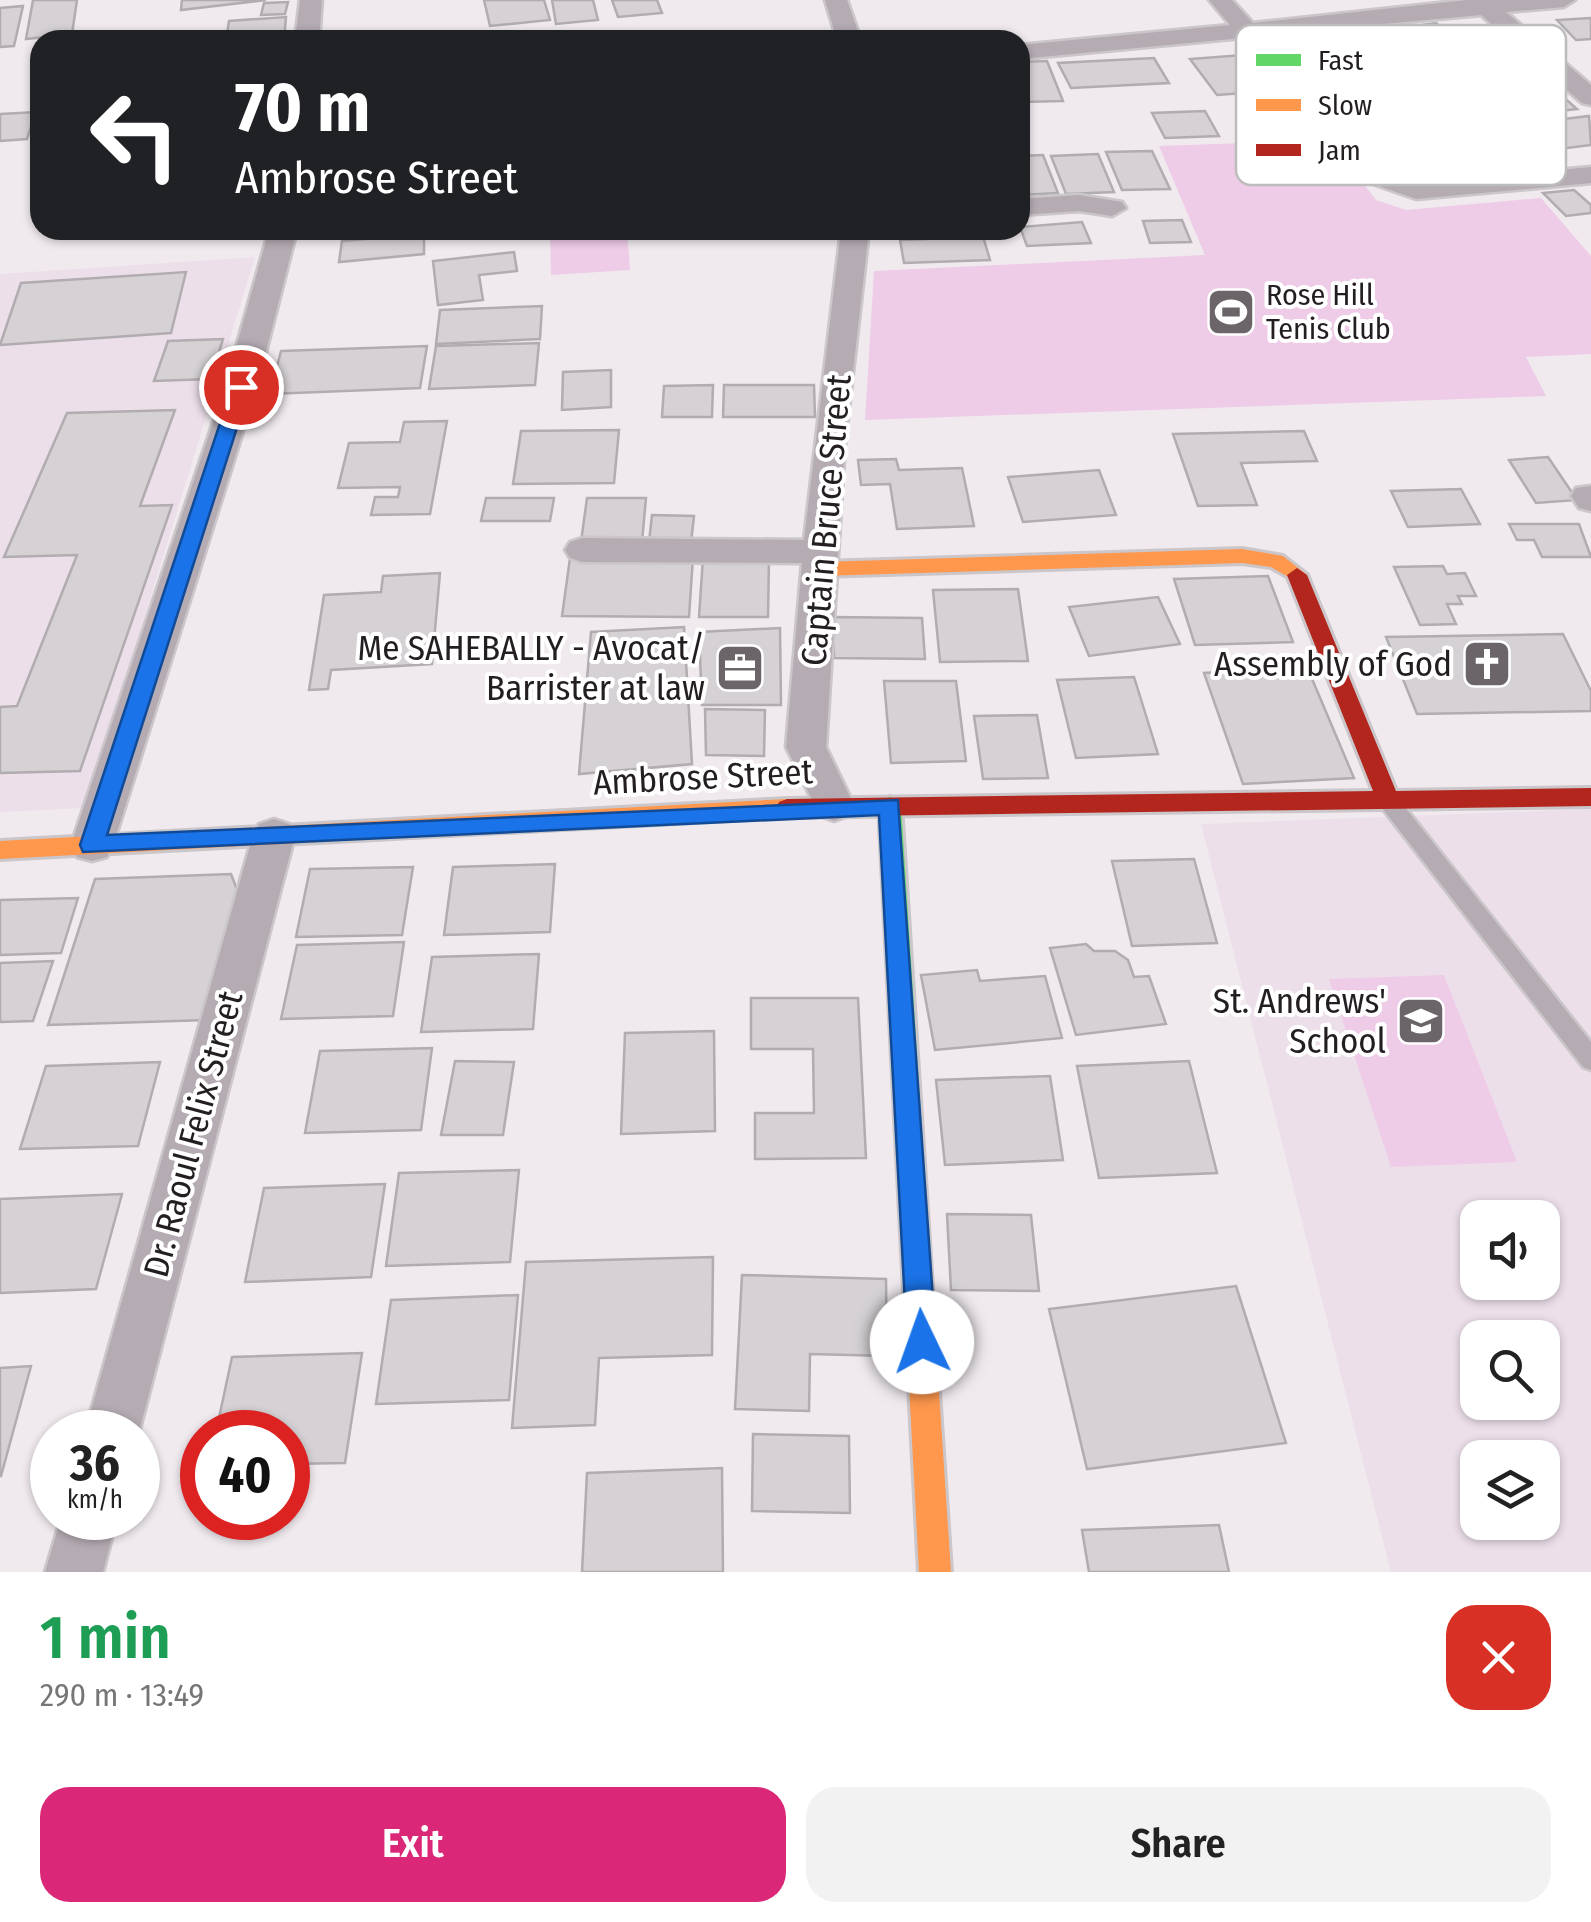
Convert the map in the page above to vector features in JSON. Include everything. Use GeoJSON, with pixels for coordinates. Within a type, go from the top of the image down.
{"type":"FeatureCollection","features":[{"type":"Feature","properties":{"kind":"street"},"geometry":{"type":"LineString","coordinates":[[308,30],[310,0]]}},
{"type":"Feature","properties":{"kind":"street"},"geometry":{"type":"LineString","coordinates":[[836,0],[846,30]]}},
{"type":"Feature","properties":{"kind":"street"},"geometry":{"type":"LineString","coordinates":[[1220,0],[1242,25]]}},
{"type":"Feature","properties":{"kind":"street"},"geometry":{"type":"LineString","coordinates":[[1299,25],[1483,4],[1564,0]]}},
{"type":"Feature","properties":{"kind":"street"},"geometry":{"type":"LineString","coordinates":[[1483,4],[1507,25]]}},
{"type":"Feature","properties":{"kind":"street"},"geometry":{"type":"LineString","coordinates":[[1030,51],[1236,32]]}},
{"type":"Feature","properties":{"kind":"street"},"geometry":{"type":"LineString","coordinates":[[1566,76],[1591,98]]}},
{"type":"Feature","properties":{"kind":"street"},"geometry":{"type":"LineString","coordinates":[[1566,177],[1591,175]]}},
{"type":"Feature","properties":{"kind":"street"},"geometry":{"type":"LineString","coordinates":[[1400,185],[1416,191],[1482,185]]}},
{"type":"Feature","properties":{"kind":"street"},"geometry":{"type":"LineString","coordinates":[[1030,206],[1079,204],[1112,208]]}},
{"type":"Feature","properties":{"kind":"street"},"geometry":{"type":"LineString","coordinates":[[92,845],[241,387],[280,240]]}},
{"type":"Feature","properties":{"kind":"street","name":"Captain Bruce Street"},"geometry":{"type":"LineString","coordinates":[[834,805],[806,747],[829,442],[854,240]]}},
{"type":"Feature","properties":{"kind":"street"},"geometry":{"type":"LineString","coordinates":[[582,550],[821,560],[1242,556],[1276,562],[1301,578],[1390,802]]}},
{"type":"Feature","properties":{"kind":"street","name":"Ambrose Street"},"geometry":{"type":"LineString","coordinates":[[0,850],[834,805],[1591,797]]}},
{"type":"Feature","properties":{"kind":"street"},"geometry":{"type":"LineString","coordinates":[[890,806],[935,1572]]}},
{"type":"Feature","properties":{"kind":"street","name":"Dr. Raoul Felix Street"},"geometry":{"type":"LineString","coordinates":[[118,1410],[274,835]]}},
{"type":"Feature","properties":{"kind":"street"},"geometry":{"type":"LineString","coordinates":[[74,1572],[83,1540]]}},
{"type":"Feature","properties":{"kind":"lane"},"geometry":{"type":"LineString","coordinates":[[1390,802],[1591,1060]]}},
{"type":"Feature","properties":{"kind":"shaded area","name":"Rose Hill Tenis Club"},"geometry":{"type":"Polygon","coordinates":[[[1236,143],[1236,185],[1364,185],[1376,200],[1406,210],[1541,198],[1591,256],[1591,354],[1526,357],[1546,396],[865,420],[874,271],[1205,255],[1159,146],[1236,143]]]}},
{"type":"Feature","properties":{"kind":"shaded area"},"geometry":{"type":"Polygon","coordinates":[[[550,240],[628,240],[630,270],[551,275],[550,240]]]}},
{"type":"Feature","properties":{"kind":"shaded area"},"geometry":{"type":"Polygon","coordinates":[[[255,257],[86,808],[0,812],[0,274],[255,257]]]}},
{"type":"Feature","properties":{"kind":"shaded area","name":"St. Andrews' School"},"geometry":{"type":"Polygon","coordinates":[[[1591,809],[1591,1572],[1391,1572],[1201,824],[1591,809]]]}},
{"type":"Feature","properties":{"kind":"shaded area"},"geometry":{"type":"Polygon","coordinates":[[[1444,975],[1517,1162],[1391,1167],[1329,979],[1444,975]]]}},
{"type":"Feature","properties":{"kind":"building"},"geometry":{"type":"Polygon","coordinates":[[[33,0],[77,0],[73,30],[30,30],[30,39],[26,39],[33,0]]]}},
{"type":"Feature","properties":{"kind":"building"},"geometry":{"type":"Polygon","coordinates":[[[182,0],[266,0],[181,10],[182,0]]]}},
{"type":"Feature","properties":{"kind":"building"},"geometry":{"type":"Polygon","coordinates":[[[484,0],[544,0],[550,20],[490,26],[484,0]]]}},
{"type":"Feature","properties":{"kind":"building"},"geometry":{"type":"Polygon","coordinates":[[[552,0],[593,0],[598,20],[556,24],[552,0]]]}},
{"type":"Feature","properties":{"kind":"building"},"geometry":{"type":"Polygon","coordinates":[[[612,0],[657,0],[662,13],[618,17],[612,0]]]}},
{"type":"Feature","properties":{"kind":"building"},"geometry":{"type":"Polygon","coordinates":[[[288,2],[285,14],[261,15],[264,3],[288,2]]]}},
{"type":"Feature","properties":{"kind":"building"},"geometry":{"type":"Polygon","coordinates":[[[23,6],[14,46],[0,47],[0,8],[23,6]]]}},
{"type":"Feature","properties":{"kind":"building"},"geometry":{"type":"Polygon","coordinates":[[[286,17],[285,30],[228,30],[229,21],[286,17]]]}},
{"type":"Feature","properties":{"kind":"building"},"geometry":{"type":"Polygon","coordinates":[[[1591,18],[1591,39],[1576,40],[1566,25],[1557,20],[1591,18]]]}},
{"type":"Feature","properties":{"kind":"building"},"geometry":{"type":"Polygon","coordinates":[[[1236,56],[1236,94],[1217,95],[1190,59],[1236,56]]]}},
{"type":"Feature","properties":{"kind":"building"},"geometry":{"type":"Polygon","coordinates":[[[1154,58],[1169,83],[1071,88],[1058,63],[1154,58]]]}},
{"type":"Feature","properties":{"kind":"building"},"geometry":{"type":"Polygon","coordinates":[[[1047,61],[1063,101],[1030,102],[1030,62],[1047,61]]]}},
{"type":"Feature","properties":{"kind":"building"},"geometry":{"type":"Polygon","coordinates":[[[1205,111],[1219,136],[1165,138],[1152,113],[1205,111]]]}},
{"type":"Feature","properties":{"kind":"building"},"geometry":{"type":"Polygon","coordinates":[[[30,112],[27,139],[0,141],[0,114],[30,112]]]}},
{"type":"Feature","properties":{"kind":"building"},"geometry":{"type":"Polygon","coordinates":[[[1589,116],[1591,145],[1566,148],[1566,119],[1589,116]]]}},
{"type":"Feature","properties":{"kind":"building"},"geometry":{"type":"Polygon","coordinates":[[[1152,151],[1170,189],[1122,190],[1106,152],[1152,151]]]}},
{"type":"Feature","properties":{"kind":"building"},"geometry":{"type":"Polygon","coordinates":[[[1098,154],[1114,192],[1066,194],[1051,156],[1098,154]]]}},
{"type":"Feature","properties":{"kind":"building"},"geometry":{"type":"Polygon","coordinates":[[[1043,155],[1058,193],[1030,194],[1030,156],[1043,155]]]}},
{"type":"Feature","properties":{"kind":"building"},"geometry":{"type":"Polygon","coordinates":[[[1574,190],[1591,205],[1591,213],[1566,216],[1543,193],[1574,190]]]}},
{"type":"Feature","properties":{"kind":"building"},"geometry":{"type":"Polygon","coordinates":[[[1182,220],[1191,242],[1150,243],[1143,221],[1182,220]]]}},
{"type":"Feature","properties":{"kind":"building"},"geometry":{"type":"Polygon","coordinates":[[[1082,222],[1091,243],[1027,246],[1025,240],[1030,240],[1030,226],[1082,222]]]}},
{"type":"Feature","properties":{"kind":"building"},"geometry":{"type":"Polygon","coordinates":[[[424,240],[424,254],[339,262],[342,241],[424,240]]]}},
{"type":"Feature","properties":{"kind":"building"},"geometry":{"type":"Polygon","coordinates":[[[900,240],[984,240],[990,260],[904,263],[900,240]]]}},
{"type":"Feature","properties":{"kind":"building"},"geometry":{"type":"Polygon","coordinates":[[[514,252],[517,271],[479,275],[483,300],[438,305],[433,261],[514,252]]]}},
{"type":"Feature","properties":{"kind":"building"},"geometry":{"type":"Polygon","coordinates":[[[186,272],[171,333],[0,345],[21,283],[186,272]]]}},
{"type":"Feature","properties":{"kind":"building"},"geometry":{"type":"Polygon","coordinates":[[[542,306],[540,339],[436,344],[440,310],[542,306]]]}},
{"type":"Feature","properties":{"kind":"building"},"geometry":{"type":"Polygon","coordinates":[[[223,339],[211,379],[154,381],[168,341],[223,339]]]}},
{"type":"Feature","properties":{"kind":"building"},"geometry":{"type":"Polygon","coordinates":[[[539,343],[535,385],[429,389],[436,346],[539,343]]]}},
{"type":"Feature","properties":{"kind":"building"},"geometry":{"type":"Polygon","coordinates":[[[427,346],[420,388],[270,394],[281,351],[427,346]]]}},
{"type":"Feature","properties":{"kind":"building"},"geometry":{"type":"Polygon","coordinates":[[[611,370],[611,407],[562,410],[563,372],[611,370]]]}},
{"type":"Feature","properties":{"kind":"building"},"geometry":{"type":"Polygon","coordinates":[[[713,385],[712,417],[662,417],[664,386],[713,385]]]}},
{"type":"Feature","properties":{"kind":"building"},"geometry":{"type":"Polygon","coordinates":[[[724,385],[814,385],[815,417],[723,417],[724,385]]]}},
{"type":"Feature","properties":{"kind":"building"},"geometry":{"type":"Polygon","coordinates":[[[175,410],[140,506],[172,505],[80,771],[0,773],[0,707],[17,706],[77,555],[4,557],[67,413],[175,410]]]}},
{"type":"Feature","properties":{"kind":"building"},"geometry":{"type":"Polygon","coordinates":[[[447,421],[430,514],[371,515],[375,497],[398,497],[400,487],[338,488],[349,443],[400,442],[404,422],[447,421]]]}},
{"type":"Feature","properties":{"kind":"building"},"geometry":{"type":"Polygon","coordinates":[[[619,430],[614,483],[513,484],[521,431],[619,430]]]}},
{"type":"Feature","properties":{"kind":"building"},"geometry":{"type":"Polygon","coordinates":[[[1304,431],[1317,461],[1241,463],[1257,505],[1198,506],[1173,434],[1304,431]]]}},
{"type":"Feature","properties":{"kind":"building"},"geometry":{"type":"Polygon","coordinates":[[[1548,457],[1577,500],[1536,503],[1509,460],[1548,457]]]}},
{"type":"Feature","properties":{"kind":"building"},"geometry":{"type":"Polygon","coordinates":[[[896,459],[899,470],[962,468],[974,526],[897,529],[890,484],[861,485],[858,460],[896,459]]]}},
{"type":"Feature","properties":{"kind":"building"},"geometry":{"type":"Polygon","coordinates":[[[1099,470],[1116,515],[1023,522],[1008,477],[1099,470]]]}},
{"type":"Feature","properties":{"kind":"building"},"geometry":{"type":"Polygon","coordinates":[[[1461,489],[1480,524],[1408,527],[1391,491],[1461,489]]]}},
{"type":"Feature","properties":{"kind":"building"},"geometry":{"type":"Polygon","coordinates":[[[486,498],[554,498],[550,521],[481,521],[486,498]]]}},
{"type":"Feature","properties":{"kind":"building"},"geometry":{"type":"Polygon","coordinates":[[[587,498],[646,498],[642,542],[581,542],[587,498]]]}},
{"type":"Feature","properties":{"kind":"building"},"geometry":{"type":"Polygon","coordinates":[[[652,515],[694,516],[691,543],[649,542],[652,515]]]}},
{"type":"Feature","properties":{"kind":"building"},"geometry":{"type":"Polygon","coordinates":[[[1509,524],[1579,524],[1591,557],[1542,557],[1534,540],[1517,540],[1509,524]]]}},
{"type":"Feature","properties":{"kind":"building"},"geometry":{"type":"Polygon","coordinates":[[[693,557],[689,617],[562,616],[570,558],[693,557]]]}},
{"type":"Feature","properties":{"kind":"building"},"geometry":{"type":"Polygon","coordinates":[[[703,558],[769,559],[768,617],[699,617],[703,558]]]}},
{"type":"Feature","properties":{"kind":"building"},"geometry":{"type":"Polygon","coordinates":[[[1443,566],[1447,574],[1465,573],[1476,596],[1458,596],[1462,604],[1447,604],[1456,624],[1420,625],[1394,567],[1443,566]]]}},
{"type":"Feature","properties":{"kind":"building"},"geometry":{"type":"Polygon","coordinates":[[[440,573],[432,664],[331,670],[328,689],[309,690],[324,595],[381,592],[383,576],[440,573]]]}},
{"type":"Feature","properties":{"kind":"building"},"geometry":{"type":"Polygon","coordinates":[[[1268,576],[1293,642],[1195,645],[1174,579],[1268,576]]]}},
{"type":"Feature","properties":{"kind":"building"},"geometry":{"type":"Polygon","coordinates":[[[1018,589],[1028,661],[940,662],[933,590],[1018,589]]]}},
{"type":"Feature","properties":{"kind":"building"},"geometry":{"type":"Polygon","coordinates":[[[1158,597],[1180,644],[1089,656],[1069,607],[1158,597]]]}},
{"type":"Feature","properties":{"kind":"building"},"geometry":{"type":"Polygon","coordinates":[[[833,617],[922,618],[925,659],[834,658],[833,617]]]}},
{"type":"Feature","properties":{"kind":"building"},"geometry":{"type":"Polygon","coordinates":[[[684,627],[692,764],[579,774],[591,632],[684,627]]]}},
{"type":"Feature","properties":{"kind":"building","name":"Me SAHEBALLY - Avocat/ Barrister at law"},"geometry":{"type":"Polygon","coordinates":[[[780,628],[781,705],[702,705],[699,632],[780,628]]]}},
{"type":"Feature","properties":{"kind":"building","name":"Assembly of God"},"geometry":{"type":"Polygon","coordinates":[[[1563,634],[1591,691],[1591,711],[1417,714],[1386,637],[1563,634]]]}},
{"type":"Feature","properties":{"kind":"building"},"geometry":{"type":"Polygon","coordinates":[[[1307,667],[1354,778],[1243,784],[1204,673],[1307,667]]]}},
{"type":"Feature","properties":{"kind":"building"},"geometry":{"type":"Polygon","coordinates":[[[1134,677],[1158,754],[1076,758],[1057,680],[1134,677]]]}},
{"type":"Feature","properties":{"kind":"building"},"geometry":{"type":"Polygon","coordinates":[[[884,681],[956,681],[966,761],[891,763],[884,681]]]}},
{"type":"Feature","properties":{"kind":"building"},"geometry":{"type":"Polygon","coordinates":[[[705,709],[765,710],[764,756],[706,755],[705,709]]]}},
{"type":"Feature","properties":{"kind":"building"},"geometry":{"type":"Polygon","coordinates":[[[1037,715],[1048,778],[983,779],[974,716],[1037,715]]]}},
{"type":"Feature","properties":{"kind":"building"},"geometry":{"type":"Polygon","coordinates":[[[1194,859],[1217,943],[1132,946],[1112,861],[1194,859]]]}},
{"type":"Feature","properties":{"kind":"building"},"geometry":{"type":"Polygon","coordinates":[[[555,864],[550,932],[444,935],[453,867],[555,864]]]}},
{"type":"Feature","properties":{"kind":"building"},"geometry":{"type":"Polygon","coordinates":[[[413,867],[402,935],[296,937],[310,869],[413,867]]]}},
{"type":"Feature","properties":{"kind":"building"},"geometry":{"type":"Polygon","coordinates":[[[231,874],[238,892],[208,1020],[48,1025],[95,879],[231,874]]]}},
{"type":"Feature","properties":{"kind":"building"},"geometry":{"type":"Polygon","coordinates":[[[78,898],[61,953],[0,955],[0,900],[78,898]]]}},
{"type":"Feature","properties":{"kind":"building"},"geometry":{"type":"Polygon","coordinates":[[[404,942],[393,1016],[281,1019],[297,945],[404,942]]]}},
{"type":"Feature","properties":{"kind":"building"},"geometry":{"type":"Polygon","coordinates":[[[1086,944],[1094,951],[1115,951],[1128,960],[1134,977],[1149,976],[1166,1024],[1076,1035],[1050,948],[1086,944]]]}},
{"type":"Feature","properties":{"kind":"building"},"geometry":{"type":"Polygon","coordinates":[[[539,954],[533,1029],[421,1032],[432,957],[539,954]]]}},
{"type":"Feature","properties":{"kind":"building"},"geometry":{"type":"Polygon","coordinates":[[[53,961],[33,1021],[0,1022],[0,963],[53,961]]]}},
{"type":"Feature","properties":{"kind":"building"},"geometry":{"type":"Polygon","coordinates":[[[977,970],[980,981],[1045,976],[1062,1038],[935,1050],[921,975],[977,970]]]}},
{"type":"Feature","properties":{"kind":"building"},"geometry":{"type":"Polygon","coordinates":[[[751,998],[858,998],[866,1158],[755,1159],[755,1113],[814,1113],[813,1049],[751,1049],[751,998]]]}},
{"type":"Feature","properties":{"kind":"building"},"geometry":{"type":"Polygon","coordinates":[[[714,1031],[715,1131],[621,1134],[625,1033],[714,1031]]]}},
{"type":"Feature","properties":{"kind":"building"},"geometry":{"type":"Polygon","coordinates":[[[432,1048],[421,1130],[305,1133],[320,1051],[432,1048]]]}},
{"type":"Feature","properties":{"kind":"building"},"geometry":{"type":"Polygon","coordinates":[[[455,1061],[514,1062],[503,1135],[441,1135],[455,1061]]]}},
{"type":"Feature","properties":{"kind":"building"},"geometry":{"type":"Polygon","coordinates":[[[1189,1061],[1217,1173],[1099,1178],[1077,1066],[1189,1061]]]}},
{"type":"Feature","properties":{"kind":"building"},"geometry":{"type":"Polygon","coordinates":[[[160,1062],[138,1146],[20,1149],[46,1066],[160,1062]]]}},
{"type":"Feature","properties":{"kind":"building"},"geometry":{"type":"Polygon","coordinates":[[[1050,1076],[1063,1160],[945,1165],[936,1080],[1050,1076]]]}},
{"type":"Feature","properties":{"kind":"building"},"geometry":{"type":"Polygon","coordinates":[[[519,1170],[510,1262],[386,1266],[399,1173],[519,1170]]]}},
{"type":"Feature","properties":{"kind":"building"},"geometry":{"type":"Polygon","coordinates":[[[385,1184],[371,1277],[245,1282],[264,1188],[385,1184]]]}},
{"type":"Feature","properties":{"kind":"building"},"geometry":{"type":"Polygon","coordinates":[[[122,1194],[96,1289],[0,1293],[0,1199],[122,1194]]]}},
{"type":"Feature","properties":{"kind":"building"},"geometry":{"type":"Polygon","coordinates":[[[947,1214],[1031,1215],[1039,1291],[951,1290],[947,1214]]]}},
{"type":"Feature","properties":{"kind":"building"},"geometry":{"type":"Polygon","coordinates":[[[713,1257],[712,1355],[599,1358],[595,1425],[512,1428],[526,1262],[713,1257]]]}},
{"type":"Feature","properties":{"kind":"building"},"geometry":{"type":"Polygon","coordinates":[[[742,1275],[886,1279],[887,1356],[810,1354],[809,1411],[735,1409],[742,1275]]]}},
{"type":"Feature","properties":{"kind":"building"},"geometry":{"type":"Polygon","coordinates":[[[1236,1286],[1286,1443],[1087,1469],[1049,1309],[1236,1286]]]}},
{"type":"Feature","properties":{"kind":"building"},"geometry":{"type":"Polygon","coordinates":[[[518,1295],[509,1400],[376,1404],[391,1300],[518,1295]]]}},
{"type":"Feature","properties":{"kind":"building"},"geometry":{"type":"Polygon","coordinates":[[[362,1353],[345,1463],[310,1464],[310,1410],[221,1410],[232,1357],[362,1353]]]}},
{"type":"Feature","properties":{"kind":"building"},"geometry":{"type":"Polygon","coordinates":[[[31,1366],[1,1476],[0,1476],[0,1368],[31,1366]]]}},
{"type":"Feature","properties":{"kind":"building"},"geometry":{"type":"Polygon","coordinates":[[[753,1434],[849,1436],[850,1513],[752,1511],[753,1434]]]}},
{"type":"Feature","properties":{"kind":"building"},"geometry":{"type":"Polygon","coordinates":[[[722,1468],[723,1572],[582,1572],[587,1473],[722,1468]]]}},
{"type":"Feature","properties":{"kind":"building"},"geometry":{"type":"Polygon","coordinates":[[[1219,1525],[1229,1572],[1089,1572],[1082,1530],[1219,1525]]]}},
{"type":"Feature","properties":{"kind":"traffic: fast"},"geometry":{"type":"LineString","coordinates":[[890,806],[917,1272]]}},
{"type":"Feature","properties":{"kind":"traffic: slow"},"geometry":{"type":"LineString","coordinates":[[821,569],[1242,556],[1276,561],[1297,575]]}},
{"type":"Feature","properties":{"kind":"traffic: slow"},"geometry":{"type":"LineString","coordinates":[[0,850],[787,808]]}},
{"type":"Feature","properties":{"kind":"traffic: slow"},"geometry":{"type":"LineString","coordinates":[[917,1272],[935,1572]]}},
{"type":"Feature","properties":{"kind":"traffic: jam"},"geometry":{"type":"LineString","coordinates":[[1297,575],[1389,802]]}},
{"type":"Feature","properties":{"kind":"traffic: jam"},"geometry":{"type":"LineString","coordinates":[[787,808],[1591,797]]}},
{"type":"Feature","properties":{"kind":"place","name":"Rose Hill Tenis Club"},"geometry":{"type":"Point","coordinates":[1231,312]}},
{"type":"Feature","properties":{"kind":"place","name":"Assembly of God"},"geometry":{"type":"Point","coordinates":[1487,664]}},
{"type":"Feature","properties":{"kind":"place","name":"Me SAHEBALLY - Avocat/ Barrister at law"},"geometry":{"type":"Point","coordinates":[740,668]}},
{"type":"Feature","properties":{"kind":"place","name":"St. Andrews' School"},"geometry":{"type":"Point","coordinates":[1421,1021]}},
{"type":"Feature","properties":{"kind":"route"},"geometry":{"type":"LineString","coordinates":[[241,387],[92,845],[834,805],[890,806],[922,1342]]}}]}
